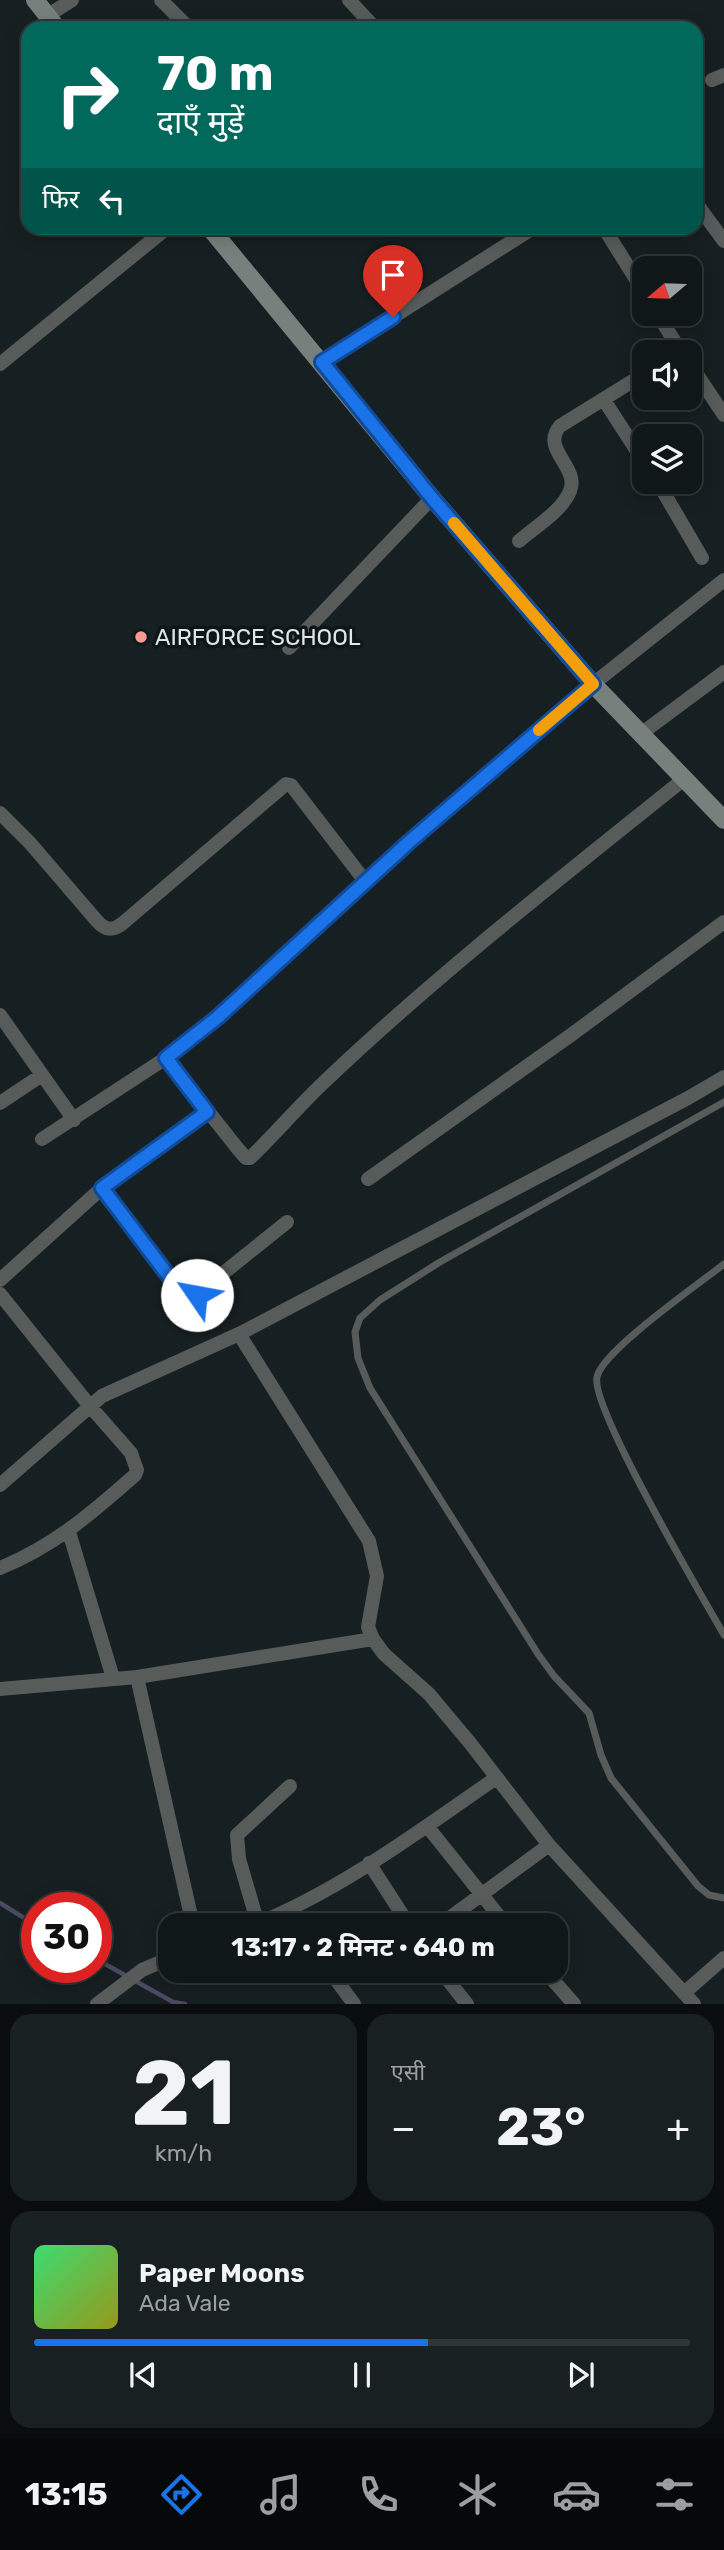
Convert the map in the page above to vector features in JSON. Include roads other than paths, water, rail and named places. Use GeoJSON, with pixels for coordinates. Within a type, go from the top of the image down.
{"type":"FeatureCollection","features":[{"type":"Feature","properties":{"kind":"street"},"geometry":{"type":"LineString","coordinates":[[35,0],[51,21]]}},
{"type":"Feature","properties":{"kind":"street"},"geometry":{"type":"LineString","coordinates":[[53,21],[72,0]]}},
{"type":"Feature","properties":{"kind":"street"},"geometry":{"type":"LineString","coordinates":[[161,0],[182,21]]}},
{"type":"Feature","properties":{"kind":"street"},"geometry":{"type":"LineString","coordinates":[[349,0],[368,21]]}},
{"type":"Feature","properties":{"kind":"street"},"geometry":{"type":"LineString","coordinates":[[703,212],[724,241]]}},
{"type":"Feature","properties":{"kind":"street"},"geometry":{"type":"LineString","coordinates":[[0,364],[158,235]]}},
{"type":"Feature","properties":{"kind":"street"},"geometry":{"type":"LineString","coordinates":[[216,235],[432,498],[593,684],[723,818]]}},
{"type":"Feature","properties":{"kind":"street"},"geometry":{"type":"LineString","coordinates":[[322,362],[522,235]]}},
{"type":"Feature","properties":{"kind":"street"},"geometry":{"type":"LineString","coordinates":[[608,235],[632,273]]}},
{"type":"Feature","properties":{"kind":"street"},"geometry":{"type":"LineString","coordinates":[[519,541],[562,503],[570,491],[572,482],[553,442],[554,432],[632,382]]}},
{"type":"Feature","properties":{"kind":"street"},"geometry":{"type":"LineString","coordinates":[[702,382],[724,414]]}},
{"type":"Feature","properties":{"kind":"street"},"geometry":{"type":"LineString","coordinates":[[604,400],[632,443]]}},
{"type":"Feature","properties":{"kind":"street"},"geometry":{"type":"LineString","coordinates":[[665,494],[702,558]]}},
{"type":"Feature","properties":{"kind":"street"},"geometry":{"type":"LineString","coordinates":[[289,648],[432,498]]}},
{"type":"Feature","properties":{"kind":"street"},"geometry":{"type":"LineString","coordinates":[[42,1139],[166,1058],[218,1017],[365,881],[593,684],[724,580]]}},
{"type":"Feature","properties":{"kind":"street"},"geometry":{"type":"LineString","coordinates":[[642,733],[724,672]]}},
{"type":"Feature","properties":{"kind":"street"},"geometry":{"type":"LineString","coordinates":[[166,1058],[207,1112],[246,1158],[250,1158],[321,1085],[502,925],[684,779]]}},
{"type":"Feature","properties":{"kind":"street"},"geometry":{"type":"LineString","coordinates":[[0,813],[30,843],[103,928],[116,929],[286,784],[291,785],[365,881]]}},
{"type":"Feature","properties":{"kind":"street"},"geometry":{"type":"LineString","coordinates":[[368,1179],[724,922]]}},
{"type":"Feature","properties":{"kind":"street"},"geometry":{"type":"LineString","coordinates":[[0,1015],[74,1120]]}},
{"type":"Feature","properties":{"kind":"street"},"geometry":{"type":"LineString","coordinates":[[0,1103],[42,1075]]}},
{"type":"Feature","properties":{"kind":"street"},"geometry":{"type":"LineString","coordinates":[[0,1485],[102,1396],[239,1334],[542,1176],[724,1077]]}},
{"type":"Feature","properties":{"kind":"street"},"geometry":{"type":"LineString","coordinates":[[0,1280],[102,1188],[207,1112]]}},
{"type":"Feature","properties":{"kind":"street"},"geometry":{"type":"LineString","coordinates":[[102,1188],[186,1297],[197,1295],[287,1222]]}},
{"type":"Feature","properties":{"kind":"street"},"geometry":{"type":"LineString","coordinates":[[0,1294],[131,1453],[137,1470],[135,1475],[69,1532],[35,1553],[0,1568]]}},
{"type":"Feature","properties":{"kind":"street"},"geometry":{"type":"LineString","coordinates":[[239,1334],[369,1541],[377,1576],[369,1627],[373,1639],[384,1654],[429,1694],[471,1743],[549,1845],[689,1998],[724,1958]]}},
{"type":"Feature","properties":{"kind":"street"},"geometry":{"type":"LineString","coordinates":[[69,1532],[113,1678]]}},
{"type":"Feature","properties":{"kind":"street"},"geometry":{"type":"LineString","coordinates":[[0,1689],[137,1677],[373,1639]]}},
{"type":"Feature","properties":{"kind":"street"},"geometry":{"type":"LineString","coordinates":[[137,1677],[190,1913]]}},
{"type":"Feature","properties":{"kind":"street"},"geometry":{"type":"LineString","coordinates":[[286,1912],[427,1826],[496,1778]]}},
{"type":"Feature","properties":{"kind":"street"},"geometry":{"type":"LineString","coordinates":[[253,1913],[239,1859],[237,1835],[290,1786]]}},
{"type":"Feature","properties":{"kind":"street"},"geometry":{"type":"LineString","coordinates":[[427,1826],[496,1913]]}},
{"type":"Feature","properties":{"kind":"street"},"geometry":{"type":"LineString","coordinates":[[457,1913],[549,1845]]}},
{"type":"Feature","properties":{"kind":"street"},"geometry":{"type":"LineString","coordinates":[[369,1863],[401,1913]]}},
{"type":"Feature","properties":{"kind":"street"},"geometry":{"type":"LineString","coordinates":[[97,2004],[142,1970],[158,1963]]}},
{"type":"Feature","properties":{"kind":"street"},"geometry":{"type":"LineString","coordinates":[[339,1983],[354,2004]]}},
{"type":"Feature","properties":{"kind":"street"},"geometry":{"type":"LineString","coordinates":[[450,1983],[467,2004]]}},
{"type":"Feature","properties":{"kind":"street"},"geometry":{"type":"LineString","coordinates":[[555,1983],[574,2004]]}},
{"type":"Feature","properties":{"kind":"lane"},"geometry":{"type":"LineString","coordinates":[[724,1101],[440,1262],[380,1300],[360,1318],[355,1332],[358,1358],[370,1388],[538,1654],[554,1676],[589,1713],[611,1778],[698,1886],[709,1895],[724,1898]]}},
{"type":"Feature","properties":{"kind":"lane"},"geometry":{"type":"LineString","coordinates":[[724,1264],[622,1345],[602,1365],[597,1377],[602,1401],[617,1439],[724,1635]]}},
{"type":"Feature","properties":{"kind":"waterway"},"geometry":{"type":"LineString","coordinates":[[0,1903],[21,1916]]}},
{"type":"Feature","properties":{"kind":"waterway"},"geometry":{"type":"LineString","coordinates":[[112,1968],[173,2002],[185,2004]]}},
{"type":"Feature","properties":{"kind":"place","name":"AIRFORCE SCHOOL"},"geometry":{"type":"Point","coordinates":[141,637]}}]}
